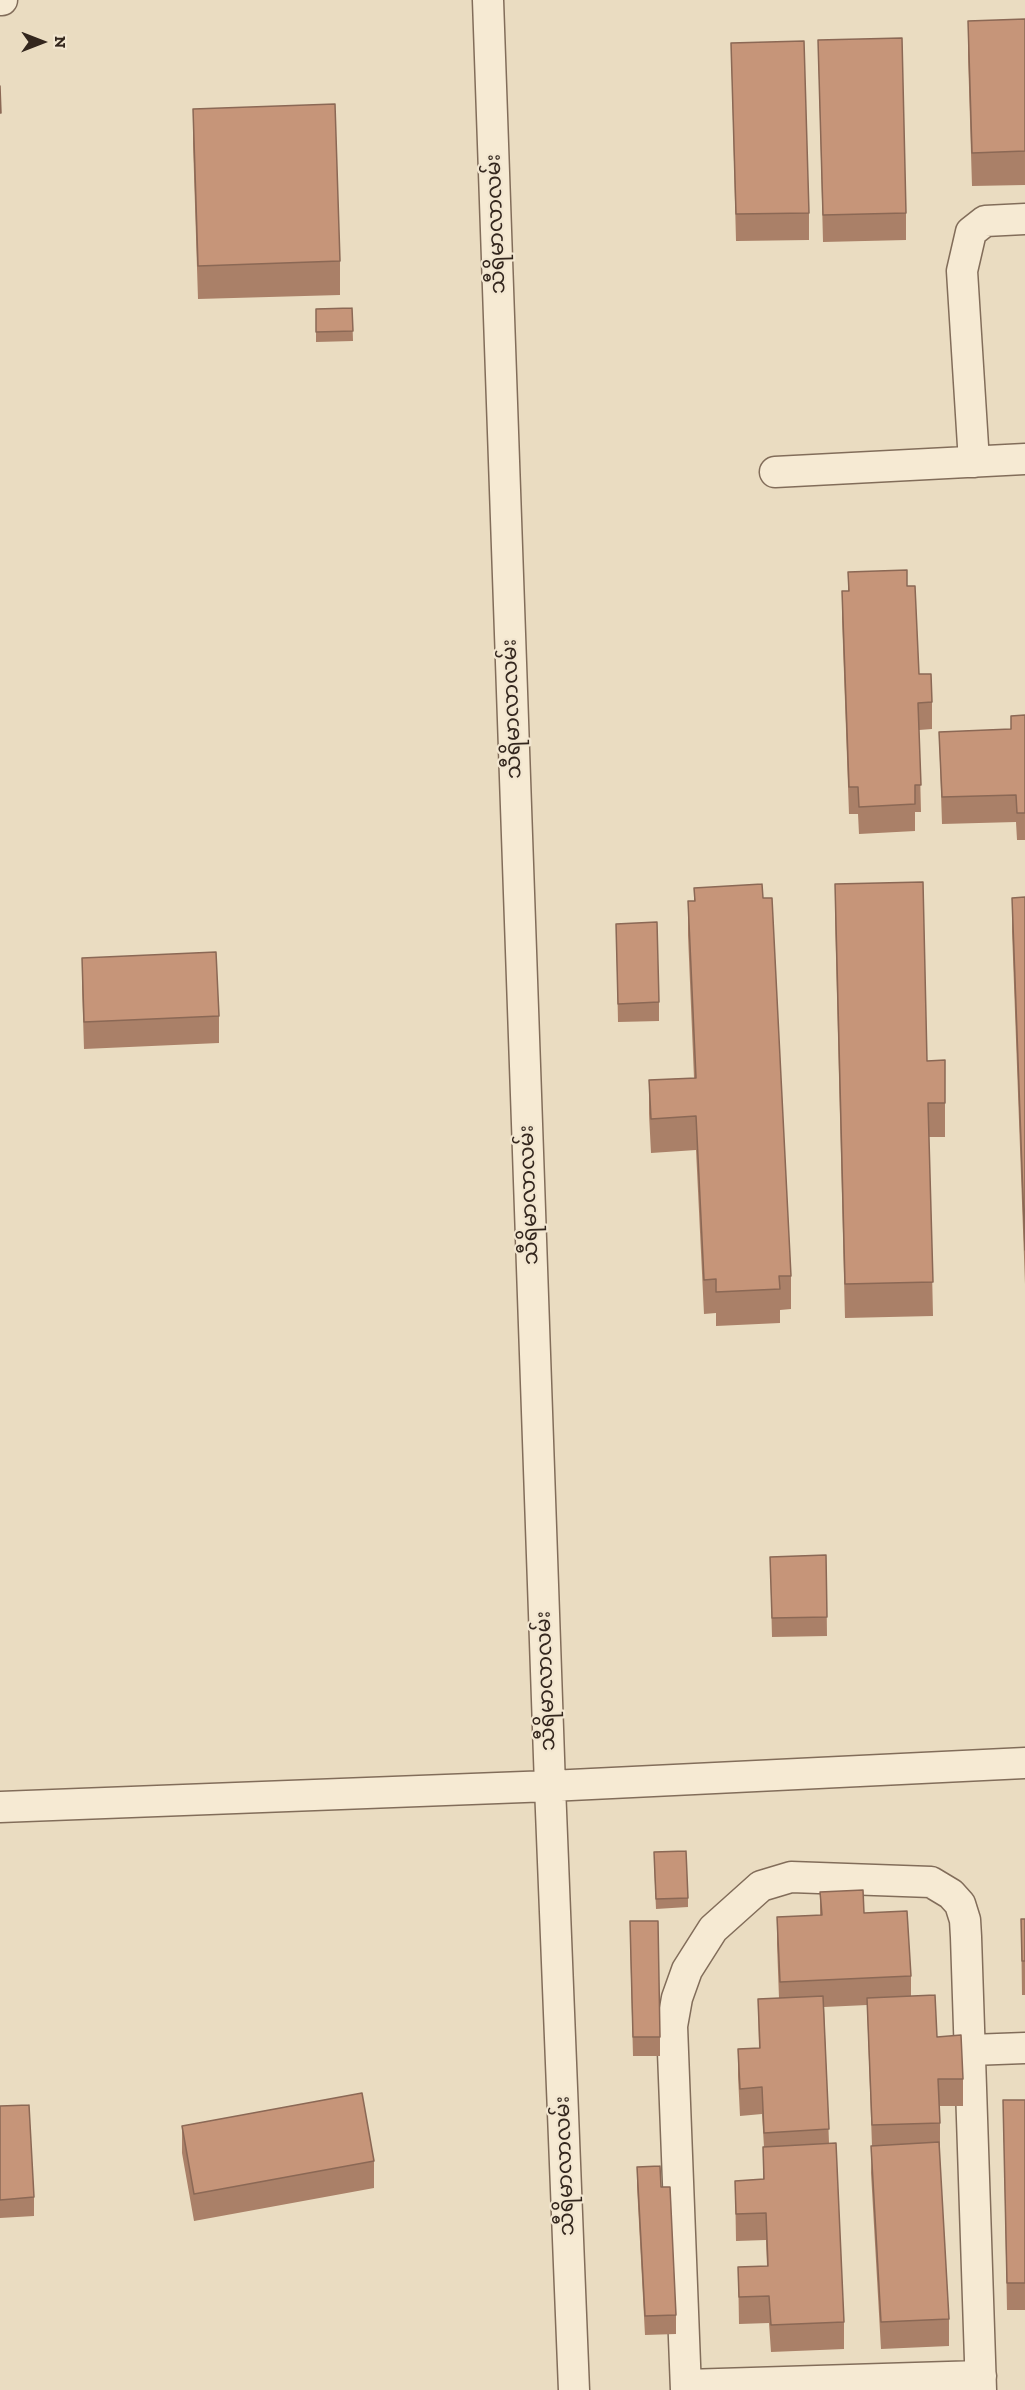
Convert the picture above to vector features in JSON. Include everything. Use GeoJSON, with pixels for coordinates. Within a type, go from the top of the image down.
{"type":"FeatureCollection","features":[{"type":"Feature","properties":{"kind":"street","name":"သီရိမာလာလမ်း"},"geometry":{"type":"LineString","coordinates":[[488,0],[550,1786],[574,2390]]}},
{"type":"Feature","properties":{"kind":"street"},"geometry":{"type":"LineString","coordinates":[[974,462],[962,271],[971,232],[985,221],[1025,219]]}},
{"type":"Feature","properties":{"kind":"street"},"geometry":{"type":"LineString","coordinates":[[775,472],[1025,459]]}},
{"type":"Feature","properties":{"kind":"street"},"geometry":{"type":"LineString","coordinates":[[0,1807],[550,1786],[1025,1763]]}},
{"type":"Feature","properties":{"kind":"street"},"geometry":{"type":"LineString","coordinates":[[791,1877],[931,1882],[951,1894],[960,1904],[965,1920],[971,2050],[981,2383],[686,2387],[672,2026],[677,1998],[687,1970],[713,1929],[761,1886],[791,1877]]}},
{"type":"Feature","properties":{"kind":"street"},"geometry":{"type":"LineString","coordinates":[[971,2050],[1025,2048]]}},
{"type":"Feature","properties":{"kind":"building"},"geometry":{"type":"Polygon","coordinates":[[[1025,19],[1025,151],[972,153],[968,21],[1025,19]]]}},
{"type":"Feature","properties":{"kind":"building"},"geometry":{"type":"Polygon","coordinates":[[[902,38],[906,213],[823,215],[818,40],[902,38]]]}},
{"type":"Feature","properties":{"kind":"building"},"geometry":{"type":"Polygon","coordinates":[[[804,41],[809,213],[736,214],[731,43],[804,41]]]}},
{"type":"Feature","properties":{"kind":"building"},"geometry":{"type":"Polygon","coordinates":[[[335,104],[340,261],[198,266],[193,109],[335,104]]]}},
{"type":"Feature","properties":{"kind":"building"},"geometry":{"type":"Polygon","coordinates":[[[352,308],[353,331],[316,332],[316,309],[352,308]]]}},
{"type":"Feature","properties":{"kind":"building"},"geometry":{"type":"Polygon","coordinates":[[[907,570],[907,586],[915,586],[919,674],[931,674],[932,702],[918,703],[921,785],[915,785],[915,804],[859,807],[858,787],[849,787],[842,591],[849,591],[848,572],[907,570]]]}},
{"type":"Feature","properties":{"kind":"building"},"geometry":{"type":"Polygon","coordinates":[[[1025,715],[1025,813],[1017,813],[1016,795],[942,797],[939,732],[1011,729],[1011,716],[1025,715]]]}},
{"type":"Feature","properties":{"kind":"building"},"geometry":{"type":"Polygon","coordinates":[[[923,882],[927,1061],[945,1060],[945,1103],[928,1103],[933,1282],[845,1284],[835,884],[923,882]]]}},
{"type":"Feature","properties":{"kind":"building"},"geometry":{"type":"Polygon","coordinates":[[[762,884],[763,898],[772,898],[791,1276],[779,1276],[780,1289],[716,1292],[716,1279],[704,1280],[696,1116],[651,1119],[649,1080],[696,1078],[688,901],[695,901],[694,888],[762,884]]]}},
{"type":"Feature","properties":{"kind":"building"},"geometry":{"type":"Polygon","coordinates":[[[1025,897],[1025,1250],[1012,898],[1025,897]]]}},
{"type":"Feature","properties":{"kind":"building"},"geometry":{"type":"Polygon","coordinates":[[[657,922],[659,1002],[618,1004],[616,924],[657,922]]]}},
{"type":"Feature","properties":{"kind":"building"},"geometry":{"type":"Polygon","coordinates":[[[216,952],[219,1016],[84,1022],[82,958],[216,952]]]}},
{"type":"Feature","properties":{"kind":"building"},"geometry":{"type":"Polygon","coordinates":[[[826,1555],[827,1617],[772,1618],[770,1557],[826,1555]]]}},
{"type":"Feature","properties":{"kind":"building"},"geometry":{"type":"Polygon","coordinates":[[[686,1851],[688,1898],[656,1899],[654,1852],[686,1851]]]}},
{"type":"Feature","properties":{"kind":"building"},"geometry":{"type":"Polygon","coordinates":[[[863,1890],[864,1913],[907,1911],[911,1976],[780,1982],[777,1917],[822,1915],[820,1892],[863,1890]]]}},
{"type":"Feature","properties":{"kind":"building"},"geometry":{"type":"Polygon","coordinates":[[[1021,1919],[1025,1919],[1025,1961],[1022,1961],[1021,1919]]]}},
{"type":"Feature","properties":{"kind":"building"},"geometry":{"type":"Polygon","coordinates":[[[630,1921],[658,1921],[660,2037],[633,2037],[630,1921]]]}},
{"type":"Feature","properties":{"kind":"building"},"geometry":{"type":"Polygon","coordinates":[[[935,1995],[937,2037],[961,2035],[963,2079],[938,2079],[940,2123],[872,2125],[867,1998],[935,1995]]]}},
{"type":"Feature","properties":{"kind":"building"},"geometry":{"type":"Polygon","coordinates":[[[823,1996],[829,2129],[764,2133],[762,2087],[740,2089],[738,2049],[760,2048],[758,1999],[823,1996]]]}},
{"type":"Feature","properties":{"kind":"building"},"geometry":{"type":"Polygon","coordinates":[[[362,2093],[374,2161],[194,2194],[182,2126],[362,2093]]]}},
{"type":"Feature","properties":{"kind":"building"},"geometry":{"type":"Polygon","coordinates":[[[1003,2100],[1025,2100],[1025,2283],[1007,2283],[1003,2100]]]}},
{"type":"Feature","properties":{"kind":"building"},"geometry":{"type":"Polygon","coordinates":[[[29,2105],[34,2197],[0,2200],[0,2106],[29,2105]]]}},
{"type":"Feature","properties":{"kind":"building"},"geometry":{"type":"Polygon","coordinates":[[[939,2142],[949,2319],[881,2322],[871,2146],[939,2142]]]}},
{"type":"Feature","properties":{"kind":"building"},"geometry":{"type":"Polygon","coordinates":[[[836,2143],[844,2322],[771,2325],[769,2296],[739,2297],[738,2267],[768,2266],[766,2213],[736,2214],[735,2181],[764,2179],[763,2147],[836,2143]]]}},
{"type":"Feature","properties":{"kind":"building"},"geometry":{"type":"Polygon","coordinates":[[[660,2166],[661,2187],[670,2187],[676,2315],[645,2316],[637,2167],[660,2166]]]}}]}
